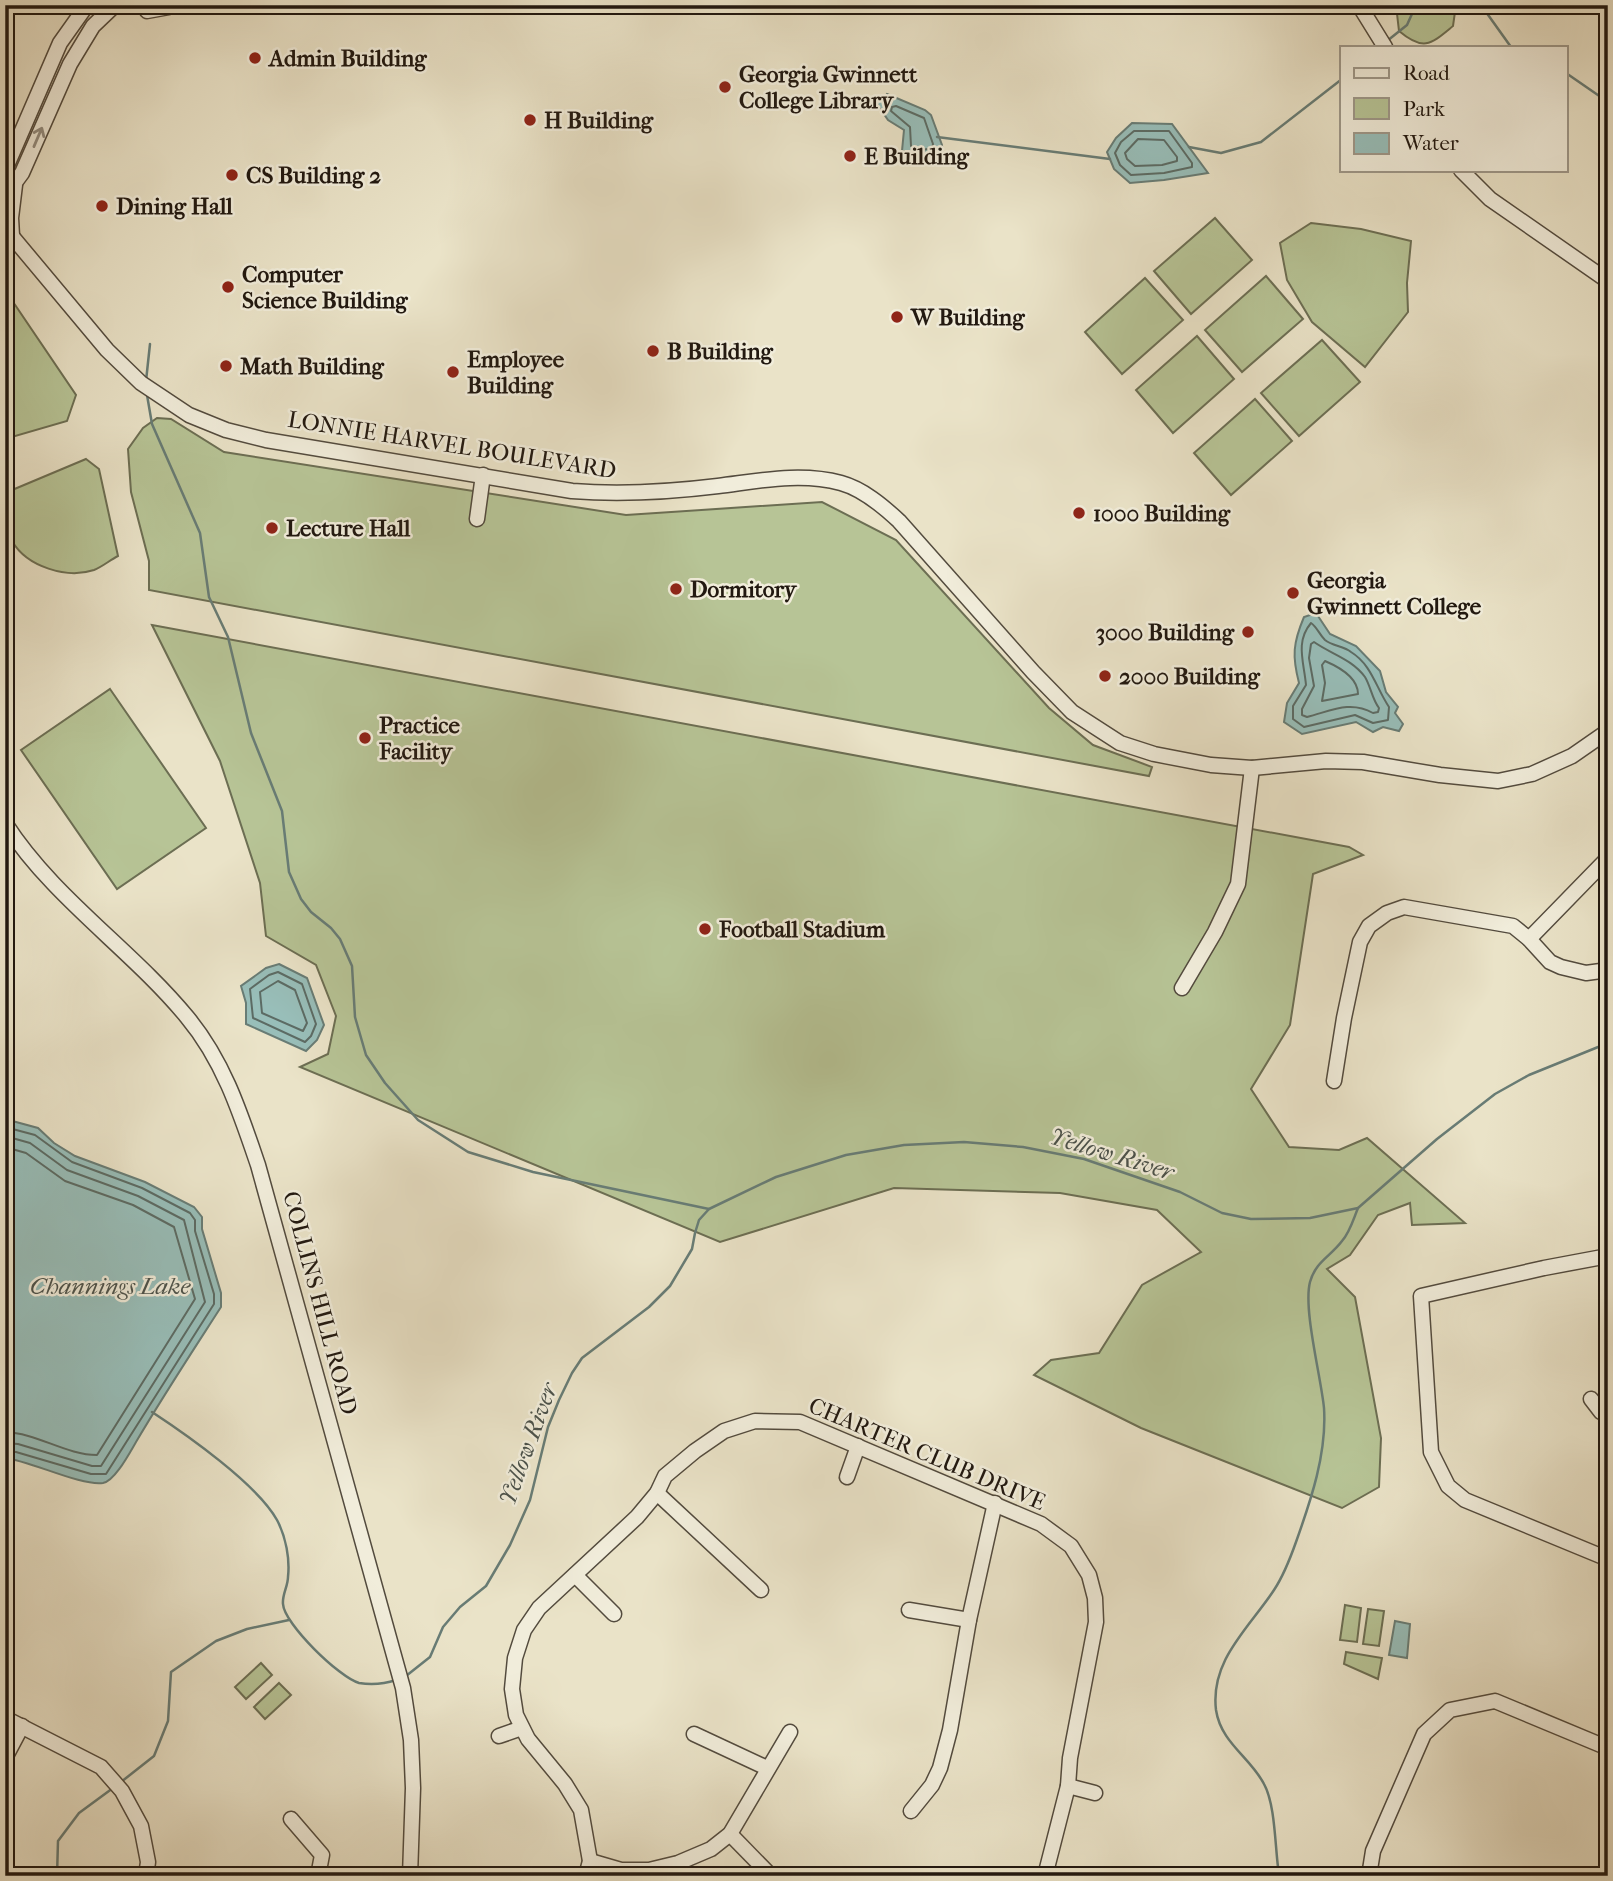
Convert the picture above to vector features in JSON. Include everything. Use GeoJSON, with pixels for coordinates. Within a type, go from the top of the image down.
{"type":"FeatureCollection","features":[{"type":"Feature","properties":{"kind":"street"},"geometry":{"type":"LineString","coordinates":[[5,170],[60,43],[87,5]]}},
{"type":"Feature","properties":{"kind":"street"},"geometry":{"type":"LineString","coordinates":[[5,196],[23,171],[70,64],[93,26],[115,5]]}},
{"type":"Feature","properties":{"kind":"street"},"geometry":{"type":"LineString","coordinates":[[146,8],[169,7],[168,5]]}},
{"type":"Feature","properties":{"kind":"street"},"geometry":{"type":"LineString","coordinates":[[1359,5],[1384,46]]}},
{"type":"Feature","properties":{"kind":"street"},"geometry":{"type":"LineString","coordinates":[[1463,172],[1490,199],[1608,281]]}},
{"type":"Feature","properties":{"kind":"street"},"geometry":{"type":"LineString","coordinates":[[7,232],[15,183]]}},
{"type":"Feature","properties":{"kind":"street","name":"LONNIE HARVEL BOULEVARD"},"geometry":{"type":"LineString","coordinates":[[7,232],[122,366],[159,397],[189,415],[226,430],[266,440],[572,491],[655,493],[804,477],[843,483],[881,505],[899,522],[1072,712],[1120,743],[1154,754],[1211,765],[1252,768],[1326,761],[1363,762],[1498,781],[1532,774],[1562,761],[1608,731]]}},
{"type":"Feature","properties":{"kind":"street"},"geometry":{"type":"LineString","coordinates":[[477,519],[483,475]]}},
{"type":"Feature","properties":{"kind":"street"},"geometry":{"type":"LineString","coordinates":[[1182,988],[1215,932],[1238,884],[1252,768]]}},
{"type":"Feature","properties":{"kind":"street","name":"COLLINS HILL ROAD"},"geometry":{"type":"LineString","coordinates":[[5,823],[54,883],[188,1017],[214,1054],[233,1092],[258,1165],[402,1688],[411,1740],[413,1788],[410,1876]]}},
{"type":"Feature","properties":{"kind":"street"},"geometry":{"type":"LineString","coordinates":[[1529,939],[1608,858]]}},
{"type":"Feature","properties":{"kind":"street"},"geometry":{"type":"LineString","coordinates":[[1334,1081],[1360,942],[1369,926],[1378,918],[1404,907],[1513,926],[1550,962],[1586,973],[1608,970]]}},
{"type":"Feature","properties":{"kind":"street"},"geometry":{"type":"LineString","coordinates":[[1608,1256],[1422,1296],[1431,1452],[1448,1486],[1465,1500],[1608,1559]]}},
{"type":"Feature","properties":{"kind":"street"},"geometry":{"type":"LineString","coordinates":[[1591,1399],[1601,1412],[1608,1415]]}},
{"type":"Feature","properties":{"kind":"street","name":"CHARTER CLUB DRIVE"},"geometry":{"type":"LineString","coordinates":[[586,1876],[590,1861],[581,1810],[565,1784],[527,1739],[516,1715],[512,1689],[515,1658],[524,1630],[539,1608],[637,1517],[657,1493],[665,1476],[724,1431],[755,1421],[800,1422],[1041,1524],[1071,1546],[1089,1574],[1095,1598],[1096,1622],[1070,1758],[1068,1786],[1045,1876]]}},
{"type":"Feature","properties":{"kind":"street"},"geometry":{"type":"LineString","coordinates":[[848,1477],[858,1446]]}},
{"type":"Feature","properties":{"kind":"street"},"geometry":{"type":"LineString","coordinates":[[657,1493],[761,1590]]}},
{"type":"Feature","properties":{"kind":"street"},"geometry":{"type":"LineString","coordinates":[[911,1811],[932,1785],[940,1768],[995,1503]]}},
{"type":"Feature","properties":{"kind":"street"},"geometry":{"type":"LineString","coordinates":[[575,1575],[614,1614]]}},
{"type":"Feature","properties":{"kind":"street"},"geometry":{"type":"LineString","coordinates":[[909,1609],[969,1620]]}},
{"type":"Feature","properties":{"kind":"street"},"geometry":{"type":"LineString","coordinates":[[1369,1876],[1373,1850],[1424,1734],[1450,1710],[1494,1701],[1608,1748]]}},
{"type":"Feature","properties":{"kind":"street"},"geometry":{"type":"LineString","coordinates":[[5,1718],[102,1767],[122,1791],[141,1826],[148,1862],[146,1876]]}},
{"type":"Feature","properties":{"kind":"street"},"geometry":{"type":"LineString","coordinates":[[5,1758],[22,1726]]}},
{"type":"Feature","properties":{"kind":"street"},"geometry":{"type":"LineString","coordinates":[[499,1736],[522,1728]]}},
{"type":"Feature","properties":{"kind":"street"},"geometry":{"type":"LineString","coordinates":[[590,1861],[621,1870],[649,1870],[678,1863],[711,1849],[730,1834],[790,1732]]}},
{"type":"Feature","properties":{"kind":"street"},"geometry":{"type":"LineString","coordinates":[[694,1734],[767,1768]]}},
{"type":"Feature","properties":{"kind":"street"},"geometry":{"type":"LineString","coordinates":[[1068,1786],[1095,1793]]}},
{"type":"Feature","properties":{"kind":"street"},"geometry":{"type":"LineString","coordinates":[[291,1819],[322,1855],[318,1876]]}},
{"type":"Feature","properties":{"kind":"street"},"geometry":{"type":"LineString","coordinates":[[730,1834],[771,1876]]}},
{"type":"Feature","properties":{"kind":"green space"},"geometry":{"type":"Polygon","coordinates":[[[1396,5],[1456,5],[1453,26],[1433,41],[1415,42],[1399,31],[1396,5]]]}},
{"type":"Feature","properties":{"kind":"green space"},"geometry":{"type":"Polygon","coordinates":[[[1215,218],[1252,260],[1191,314],[1154,271],[1215,218]]]}},
{"type":"Feature","properties":{"kind":"green space"},"geometry":{"type":"Polygon","coordinates":[[[1311,223],[1361,229],[1411,241],[1407,283],[1408,312],[1365,367],[1312,322],[1287,280],[1280,243],[1311,223]]]}},
{"type":"Feature","properties":{"kind":"green space"},"geometry":{"type":"Polygon","coordinates":[[[1266,276],[1303,319],[1242,372],[1205,330],[1266,276]]]}},
{"type":"Feature","properties":{"kind":"green space"},"geometry":{"type":"Polygon","coordinates":[[[1145,278],[1183,320],[1122,374],[1085,332],[1145,278]]]}},
{"type":"Feature","properties":{"kind":"green space"},"geometry":{"type":"Polygon","coordinates":[[[5,290],[76,395],[67,421],[5,439],[5,290]]]}},
{"type":"Feature","properties":{"kind":"green space"},"geometry":{"type":"Polygon","coordinates":[[[1197,336],[1234,379],[1173,433],[1136,390],[1197,336]]]}},
{"type":"Feature","properties":{"kind":"green space"},"geometry":{"type":"Polygon","coordinates":[[[1322,340],[1360,382],[1299,436],[1261,393],[1322,340]]]}},
{"type":"Feature","properties":{"kind":"green space"},"geometry":{"type":"Polygon","coordinates":[[[1255,399],[1292,441],[1231,495],[1194,453],[1255,399]]]}},
{"type":"Feature","properties":{"kind":"green space"},"geometry":{"type":"Polygon","coordinates":[[[157,418],[171,419],[224,452],[626,515],[822,502],[896,540],[1049,708],[1093,745],[1152,767],[1149,776],[149,590],[149,561],[131,492],[128,449],[143,428],[157,418]]]}},
{"type":"Feature","properties":{"kind":"green space"},"geometry":{"type":"Polygon","coordinates":[[[86,459],[99,469],[118,556],[97,569],[83,572],[48,569],[27,558],[12,541],[6,524],[5,493],[86,459]]]}},
{"type":"Feature","properties":{"kind":"green space"},"geometry":{"type":"Polygon","coordinates":[[[152,625],[1349,847],[1363,855],[1313,874],[1290,1025],[1251,1089],[1289,1147],[1339,1150],[1367,1138],[1465,1223],[1412,1225],[1410,1203],[1378,1215],[1350,1255],[1327,1269],[1355,1297],[1381,1438],[1379,1487],[1342,1508],[1141,1428],[1034,1375],[1051,1360],[1099,1353],[1142,1285],[1201,1252],[1157,1210],[1060,1193],[894,1188],[720,1242],[300,1067],[328,1054],[336,1016],[316,965],[266,936],[260,883],[220,761],[152,625]]]}},
{"type":"Feature","properties":{"kind":"green space"},"geometry":{"type":"Polygon","coordinates":[[[110,689],[206,828],[117,889],[21,750],[110,689]]]}},
{"type":"Feature","properties":{"kind":"green space"},"geometry":{"type":"Polygon","coordinates":[[[1345,1605],[1361,1608],[1357,1642],[1340,1640],[1345,1605]]]}},
{"type":"Feature","properties":{"kind":"green space"},"geometry":{"type":"Polygon","coordinates":[[[1368,1609],[1384,1611],[1379,1646],[1363,1644],[1368,1609]]]}},
{"type":"Feature","properties":{"kind":"green space"},"geometry":{"type":"Polygon","coordinates":[[[1346,1652],[1382,1658],[1378,1679],[1344,1664],[1346,1652]]]}},
{"type":"Feature","properties":{"kind":"green space"},"geometry":{"type":"Polygon","coordinates":[[[261,1663],[272,1675],[246,1699],[235,1687],[261,1663]]]}},
{"type":"Feature","properties":{"kind":"green space"},"geometry":{"type":"Polygon","coordinates":[[[279,1683],[291,1695],[265,1719],[254,1707],[279,1683]]]}},
{"type":"Feature","properties":{"kind":"water"},"geometry":{"type":"Polygon","coordinates":[[[887,94],[931,115],[942,145],[943,162],[933,156],[919,159],[902,151],[904,130],[888,120],[875,101],[887,94]]]}},
{"type":"Feature","properties":{"kind":"water"},"geometry":{"type":"Polygon","coordinates":[[[1132,123],[1172,124],[1208,173],[1130,183],[1114,169],[1107,152],[1116,138],[1132,123]]]}},
{"type":"Feature","properties":{"kind":"water"},"geometry":{"type":"Polygon","coordinates":[[[1316,613],[1330,634],[1356,646],[1380,671],[1386,692],[1398,707],[1395,713],[1403,724],[1399,731],[1383,727],[1373,732],[1356,722],[1302,734],[1284,722],[1287,703],[1299,683],[1295,665],[1298,634],[1304,617],[1316,613]]]}},
{"type":"Feature","properties":{"kind":"water"},"geometry":{"type":"Polygon","coordinates":[[[279,964],[307,978],[324,1025],[317,1040],[306,1051],[246,1024],[246,1003],[241,986],[266,968],[279,964]]]}},
{"type":"Feature","properties":{"kind":"water","name":"Channings Lake"},"geometry":{"type":"Polygon","coordinates":[[[5,1119],[38,1128],[54,1143],[75,1156],[145,1182],[194,1207],[202,1217],[202,1229],[221,1293],[221,1307],[122,1466],[103,1483],[82,1481],[5,1458],[5,1119]]]}},
{"type":"Feature","properties":{"kind":"water"},"geometry":{"type":"Polygon","coordinates":[[[1395,1621],[1410,1624],[1407,1658],[1389,1655],[1395,1621]]]}},
{"type":"Feature","properties":{"kind":"waterway"},"geometry":{"type":"LineString","coordinates":[[1387,41],[1407,25],[1416,5]]}},
{"type":"Feature","properties":{"kind":"waterway"},"geometry":{"type":"LineString","coordinates":[[1481,5],[1510,46]]}},
{"type":"Feature","properties":{"kind":"waterway"},"geometry":{"type":"LineString","coordinates":[[1568,74],[1608,102]]}},
{"type":"Feature","properties":{"kind":"waterway"},"geometry":{"type":"LineString","coordinates":[[1189,147],[1221,153],[1261,142],[1340,81]]}},
{"type":"Feature","properties":{"kind":"waterway"},"geometry":{"type":"LineString","coordinates":[[937,137],[1110,159]]}},
{"type":"Feature","properties":{"kind":"waterway"},"geometry":{"type":"LineString","coordinates":[[146,381],[150,344]]}},
{"type":"Feature","properties":{"kind":"waterway"},"geometry":{"type":"LineString","coordinates":[[147,395],[152,424],[200,533],[209,597],[228,637],[251,733],[282,811],[289,872],[301,899],[340,939],[352,966],[355,1017],[366,1055],[385,1083],[418,1120],[468,1152],[533,1172],[709,1209]]}},
{"type":"Feature","properties":{"kind":"waterway","name":"Yellow River"},"geometry":{"type":"LineString","coordinates":[[406,1676],[430,1657],[443,1627],[460,1607],[486,1586],[510,1545],[530,1500],[548,1427],[572,1373],[582,1358],[649,1307],[670,1286],[692,1249],[699,1220],[709,1209],[776,1177],[846,1155],[904,1145],[964,1142],[1023,1147],[1084,1159],[1180,1192],[1222,1213],[1251,1219],[1310,1218],[1358,1208],[1437,1139],[1495,1094],[1529,1075],[1608,1043]]}},
{"type":"Feature","properties":{"kind":"waterway"},"geometry":{"type":"LineString","coordinates":[[1276,1876],[1278,1867],[1274,1824],[1268,1792],[1258,1774],[1224,1732],[1216,1710],[1216,1692],[1225,1660],[1284,1573],[1312,1493],[1323,1442],[1324,1408],[1308,1294],[1313,1275],[1345,1237],[1358,1208]]}},
{"type":"Feature","properties":{"kind":"waterway","name":"Yellow River"},"geometry":{"type":"LineString","coordinates":[[152,1412],[238,1476],[277,1520],[285,1541],[288,1563],[283,1604],[302,1636],[350,1679],[369,1684],[396,1680]]}},
{"type":"Feature","properties":{"kind":"waterway"},"geometry":{"type":"LineString","coordinates":[[121,1782],[154,1756],[168,1721],[171,1672],[216,1641],[247,1629],[289,1620]]}},
{"type":"Feature","properties":{"kind":"waterway"},"geometry":{"type":"LineString","coordinates":[[57,1876],[58,1841],[79,1813],[113,1788]]}},
{"type":"Feature","properties":{"kind":"place","name":"Admin Building"},"geometry":{"type":"Point","coordinates":[255,58]}},
{"type":"Feature","properties":{"kind":"place","name":"Georgia Gwinnett College Library"},"geometry":{"type":"Point","coordinates":[725,87]}},
{"type":"Feature","properties":{"kind":"place","name":"H Building"},"geometry":{"type":"Point","coordinates":[530,120]}},
{"type":"Feature","properties":{"kind":"place","name":"E Building"},"geometry":{"type":"Point","coordinates":[850,156]}},
{"type":"Feature","properties":{"kind":"place","name":"CS Building 2"},"geometry":{"type":"Point","coordinates":[232,175]}},
{"type":"Feature","properties":{"kind":"place","name":"Dining Hall"},"geometry":{"type":"Point","coordinates":[102,206]}},
{"type":"Feature","properties":{"kind":"place","name":"Computer Science Building"},"geometry":{"type":"Point","coordinates":[228,287]}},
{"type":"Feature","properties":{"kind":"place","name":"W Building"},"geometry":{"type":"Point","coordinates":[897,317]}},
{"type":"Feature","properties":{"kind":"place","name":"B Building"},"geometry":{"type":"Point","coordinates":[653,351]}},
{"type":"Feature","properties":{"kind":"place","name":"Math Building"},"geometry":{"type":"Point","coordinates":[226,366]}},
{"type":"Feature","properties":{"kind":"place","name":"Employee Building"},"geometry":{"type":"Point","coordinates":[453,372]}},
{"type":"Feature","properties":{"kind":"place","name":"1000 Building"},"geometry":{"type":"Point","coordinates":[1079,513]}},
{"type":"Feature","properties":{"kind":"place","name":"Lecture Hall"},"geometry":{"type":"Point","coordinates":[272,528]}},
{"type":"Feature","properties":{"kind":"place","name":"Dormitory"},"geometry":{"type":"Point","coordinates":[676,589]}},
{"type":"Feature","properties":{"kind":"place","name":"Georgia Gwinnett College"},"geometry":{"type":"Point","coordinates":[1293,593]}},
{"type":"Feature","properties":{"kind":"place","name":"3000 Building"},"geometry":{"type":"Point","coordinates":[1248,632]}},
{"type":"Feature","properties":{"kind":"place","name":"2000 Building"},"geometry":{"type":"Point","coordinates":[1105,676]}},
{"type":"Feature","properties":{"kind":"place","name":"Practice Facility"},"geometry":{"type":"Point","coordinates":[365,738]}},
{"type":"Feature","properties":{"kind":"place","name":"Football Stadium"},"geometry":{"type":"Point","coordinates":[705,929]}}]}
